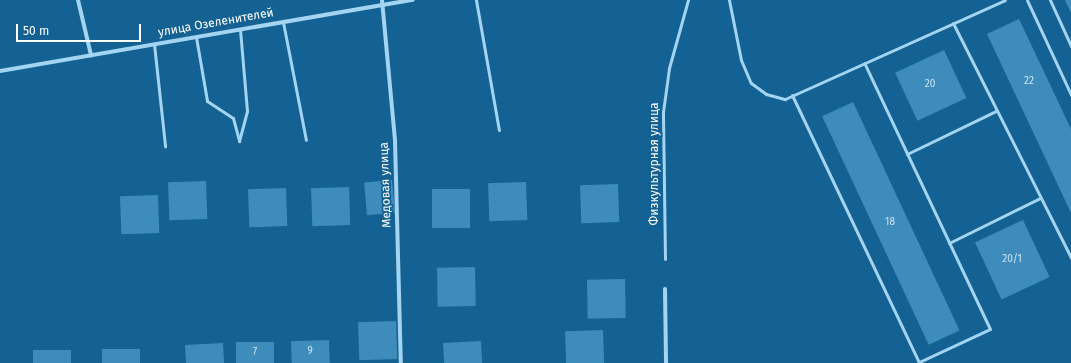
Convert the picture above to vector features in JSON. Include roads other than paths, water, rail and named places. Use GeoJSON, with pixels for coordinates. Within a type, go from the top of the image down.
{"type":"FeatureCollection","features":[{"type":"Feature","properties":{"kind":"street"},"geometry":{"type":"LineString","coordinates":[[78,0],[91,55]]}},
{"type":"Feature","properties":{"kind":"street","name":"Медовая улица"},"geometry":{"type":"LineString","coordinates":[[382,0],[395,141],[401,363]]}},
{"type":"Feature","properties":{"kind":"street","name":"улица Озеленителей"},"geometry":{"type":"LineString","coordinates":[[0,71],[413,0]]}},
{"type":"Feature","properties":{"kind":"street"},"geometry":{"type":"LineString","coordinates":[[665,289],[666,363]]}},
{"type":"Feature","properties":{"kind":"lane"},"geometry":{"type":"LineString","coordinates":[[476,0],[499,130]]}},
{"type":"Feature","properties":{"kind":"lane","name":"Физкультурная улица"},"geometry":{"type":"LineString","coordinates":[[665,259],[663,112],[668,68],[688,0]]}},
{"type":"Feature","properties":{"kind":"lane"},"geometry":{"type":"LineString","coordinates":[[730,0],[741,60],[751,83],[766,94],[785,99],[1005,0]]}},
{"type":"Feature","properties":{"kind":"lane"},"geometry":{"type":"LineString","coordinates":[[1027,0],[1071,96]]}},
{"type":"Feature","properties":{"kind":"lane"},"geometry":{"type":"LineString","coordinates":[[1050,0],[1071,46]]}},
{"type":"Feature","properties":{"kind":"lane"},"geometry":{"type":"LineString","coordinates":[[283,22],[306,140]]}},
{"type":"Feature","properties":{"kind":"lane"},"geometry":{"type":"LineString","coordinates":[[954,23],[996,111],[1071,258]]}},
{"type":"Feature","properties":{"kind":"lane"},"geometry":{"type":"LineString","coordinates":[[196,37],[207,101],[233,118],[239,141],[247,111],[240,29]]}},
{"type":"Feature","properties":{"kind":"lane"},"geometry":{"type":"LineString","coordinates":[[154,44],[165,146]]}},
{"type":"Feature","properties":{"kind":"lane"},"geometry":{"type":"LineString","coordinates":[[792,95],[919,362],[990,329],[864,63]]}},
{"type":"Feature","properties":{"kind":"lane"},"geometry":{"type":"LineString","coordinates":[[907,154],[996,111]]}},
{"type":"Feature","properties":{"kind":"lane"},"geometry":{"type":"LineString","coordinates":[[949,243],[1040,198]]}}]}
